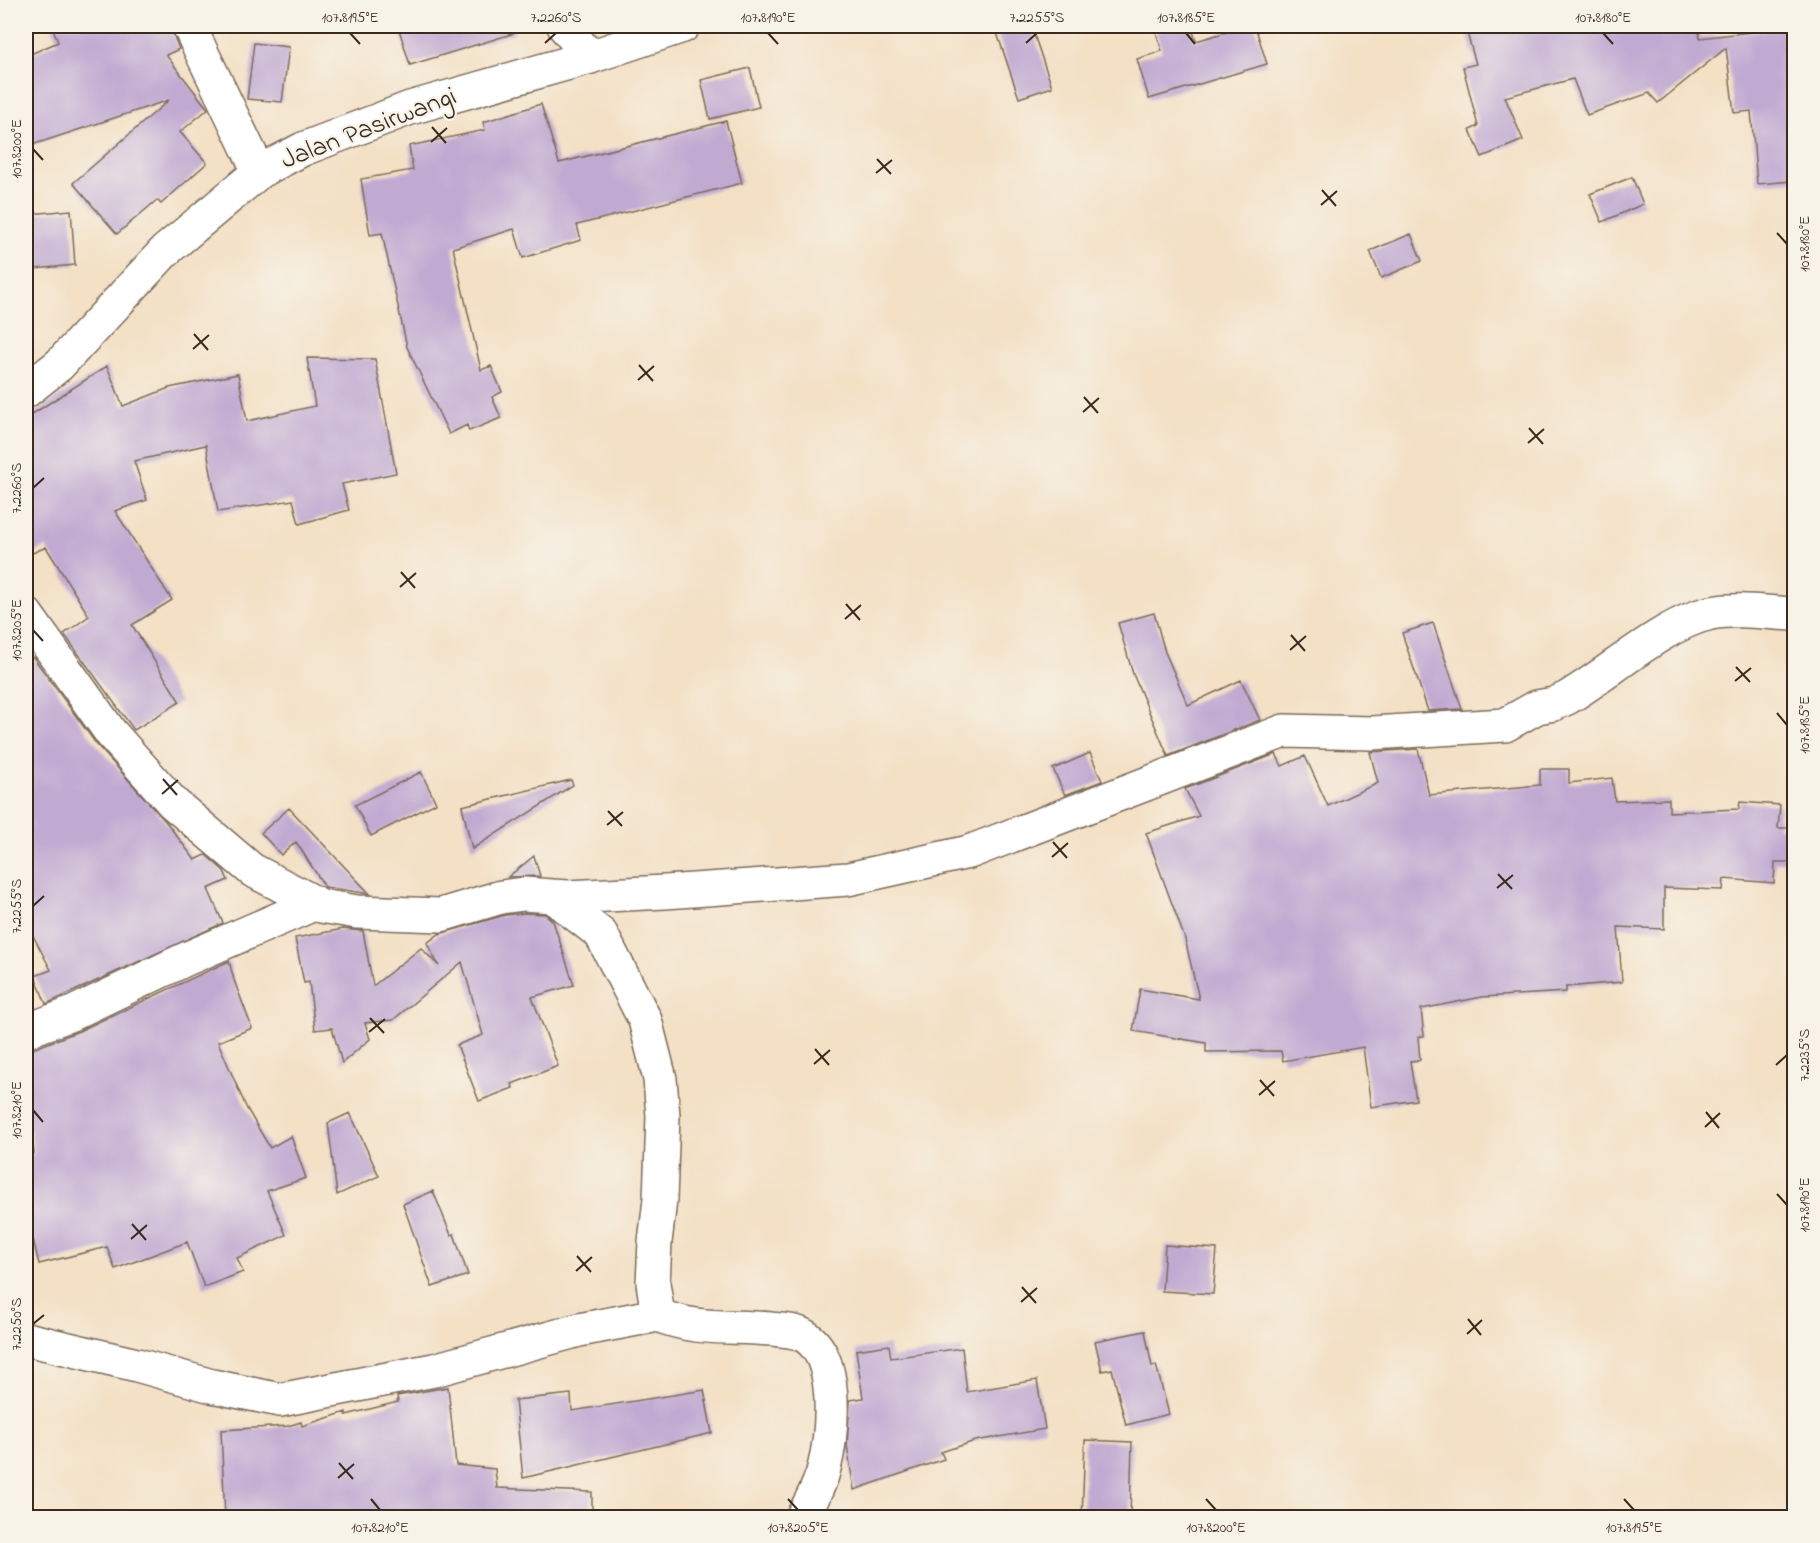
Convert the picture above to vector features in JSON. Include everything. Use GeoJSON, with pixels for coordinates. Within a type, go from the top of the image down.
{"type":"FeatureCollection","features":[{"type":"Feature","properties":{"kind":"street"},"geometry":{"type":"LineString","coordinates":[[189,26],[259,172]]}},
{"type":"Feature","properties":{"kind":"street"},"geometry":{"type":"LineString","coordinates":[[564,26],[590,57]]}},
{"type":"Feature","properties":{"kind":"street","name":"Jalan Pasirwangi"},"geometry":{"type":"LineString","coordinates":[[26,391],[59,365],[165,251],[259,172],[303,149],[410,108],[590,57],[683,26]]}},
{"type":"Feature","properties":{"kind":"street"},"geometry":{"type":"LineString","coordinates":[[26,614],[111,733],[173,802],[252,870],[316,903],[357,912],[441,915],[501,897],[524,894],[568,897],[848,879],[969,852],[1284,731],[1372,733],[1505,725],[1537,707],[1554,704],[1567,698],[1670,630],[1695,617],[1733,612],[1794,614]]}},
{"type":"Feature","properties":{"kind":"street"},"geometry":{"type":"LineString","coordinates":[[552,896],[601,934],[645,1020],[656,1060],[663,1116],[653,1283],[658,1315]]}},
{"type":"Feature","properties":{"kind":"street"},"geometry":{"type":"LineString","coordinates":[[26,1031],[71,1014],[186,959],[316,903]]}},
{"type":"Feature","properties":{"kind":"street"},"geometry":{"type":"LineString","coordinates":[[26,1339],[137,1365],[212,1386],[280,1400],[434,1370],[579,1330],[658,1315],[675,1323],[696,1327],[755,1328],[799,1333],[813,1342],[825,1362],[832,1409],[829,1449],[822,1474],[802,1518]]}},
{"type":"Feature","properties":{"kind":"building"},"geometry":{"type":"Polygon","coordinates":[[[52,26],[170,26],[179,49],[166,55],[208,109],[180,132],[207,163],[161,204],[157,200],[117,234],[73,183],[169,100],[26,147],[26,56],[58,42],[52,26]]]}},
{"type":"Feature","properties":{"kind":"building"},"geometry":{"type":"Polygon","coordinates":[[[210,26],[229,26],[213,33],[210,26]]]}},
{"type":"Feature","properties":{"kind":"building"},"geometry":{"type":"Polygon","coordinates":[[[398,26],[514,26],[515,33],[410,65],[398,26]]]}},
{"type":"Feature","properties":{"kind":"building"},"geometry":{"type":"Polygon","coordinates":[[[1018,26],[1031,26],[1052,87],[1019,98],[997,33],[1018,26]]]}},
{"type":"Feature","properties":{"kind":"building"},"geometry":{"type":"Polygon","coordinates":[[[1178,26],[1191,26],[1196,41],[1247,26],[1255,26],[1267,64],[1149,99],[1137,59],[1162,51],[1156,32],[1178,26]]]}},
{"type":"Feature","properties":{"kind":"building"},"geometry":{"type":"Polygon","coordinates":[[[1465,26],[1698,26],[1700,38],[1794,27],[1794,181],[1757,184],[1751,111],[1734,113],[1726,48],[1658,103],[1649,93],[1587,115],[1573,79],[1505,97],[1523,140],[1482,157],[1470,130],[1478,126],[1463,67],[1476,64],[1465,26]]]}},
{"type":"Feature","properties":{"kind":"building"},"geometry":{"type":"Polygon","coordinates":[[[254,43],[289,47],[282,102],[247,99],[254,43]]]}},
{"type":"Feature","properties":{"kind":"building"},"geometry":{"type":"Polygon","coordinates":[[[750,68],[759,107],[710,119],[701,80],[750,68]]]}},
{"type":"Feature","properties":{"kind":"building"},"geometry":{"type":"Polygon","coordinates":[[[541,104],[559,163],[726,121],[742,183],[577,225],[581,240],[523,258],[514,229],[453,248],[481,370],[491,366],[502,392],[492,397],[501,418],[469,431],[467,425],[449,434],[407,347],[382,233],[370,235],[361,179],[413,170],[409,146],[485,130],[483,122],[541,104]]]}},
{"type":"Feature","properties":{"kind":"building"},"geometry":{"type":"Polygon","coordinates":[[[1632,177],[1643,204],[1602,222],[1590,194],[1632,177]]]}},
{"type":"Feature","properties":{"kind":"building"},"geometry":{"type":"Polygon","coordinates":[[[71,210],[75,265],[35,269],[31,214],[71,210]]]}},
{"type":"Feature","properties":{"kind":"building"},"geometry":{"type":"Polygon","coordinates":[[[1411,234],[1422,261],[1381,278],[1370,251],[1411,234]]]}},
{"type":"Feature","properties":{"kind":"building"},"geometry":{"type":"Polygon","coordinates":[[[307,358],[375,359],[396,473],[342,484],[349,510],[299,524],[293,500],[218,512],[206,445],[134,461],[147,500],[115,511],[172,600],[132,625],[180,702],[134,730],[64,634],[89,616],[46,547],[26,556],[26,418],[107,366],[123,406],[169,388],[238,374],[247,421],[315,406],[307,358]]]}},
{"type":"Feature","properties":{"kind":"building"},"geometry":{"type":"Polygon","coordinates":[[[1154,613],[1165,652],[1188,705],[1241,680],[1260,720],[1168,756],[1133,674],[1118,623],[1154,613]]]}},
{"type":"Feature","properties":{"kind":"building"},"geometry":{"type":"Polygon","coordinates":[[[1433,623],[1462,709],[1428,711],[1402,633],[1433,623]]]}},
{"type":"Feature","properties":{"kind":"building"},"geometry":{"type":"Polygon","coordinates":[[[33,657],[97,745],[167,823],[195,860],[206,855],[224,871],[228,880],[208,889],[223,923],[46,1004],[35,976],[51,970],[26,922],[26,662],[33,657]]]}},
{"type":"Feature","properties":{"kind":"building"},"geometry":{"type":"Polygon","coordinates":[[[1418,749],[1429,795],[1540,785],[1540,769],[1569,769],[1569,783],[1612,778],[1615,801],[1669,799],[1669,812],[1739,809],[1740,802],[1780,805],[1778,828],[1794,828],[1794,862],[1775,862],[1774,883],[1724,879],[1723,890],[1664,888],[1664,929],[1618,927],[1622,982],[1566,987],[1566,992],[1482,997],[1421,1009],[1424,1036],[1418,1037],[1420,1060],[1410,1061],[1416,1100],[1371,1107],[1363,1047],[1283,1061],[1281,1051],[1206,1052],[1206,1043],[1133,1031],[1140,989],[1199,999],[1185,939],[1146,833],[1199,816],[1185,789],[1276,754],[1282,766],[1305,756],[1328,806],[1378,783],[1370,752],[1418,749]]]}},
{"type":"Feature","properties":{"kind":"building"},"geometry":{"type":"Polygon","coordinates":[[[1090,753],[1102,781],[1065,795],[1053,769],[1090,753]]]}},
{"type":"Feature","properties":{"kind":"building"},"geometry":{"type":"Polygon","coordinates":[[[421,772],[436,803],[371,836],[355,805],[421,772]]]}},
{"type":"Feature","properties":{"kind":"building"},"geometry":{"type":"Polygon","coordinates":[[[571,780],[573,785],[472,849],[462,806],[571,780]]]}},
{"type":"Feature","properties":{"kind":"building"},"geometry":{"type":"Polygon","coordinates":[[[289,808],[370,894],[325,887],[296,842],[281,855],[261,833],[289,808]]]}},
{"type":"Feature","properties":{"kind":"building"},"geometry":{"type":"Polygon","coordinates":[[[534,856],[540,876],[508,877],[534,856]]]}},
{"type":"Feature","properties":{"kind":"building"},"geometry":{"type":"Polygon","coordinates":[[[545,914],[553,921],[574,985],[532,997],[558,1066],[512,1084],[513,1088],[479,1101],[457,1045],[483,1035],[462,962],[393,1020],[365,1023],[370,1039],[342,1063],[332,1028],[315,1030],[309,982],[304,983],[295,938],[343,929],[363,931],[373,986],[421,948],[439,966],[427,943],[439,934],[505,915],[545,914]]]}},
{"type":"Feature","properties":{"kind":"building"},"geometry":{"type":"Polygon","coordinates":[[[229,961],[252,1028],[218,1042],[246,1107],[270,1148],[291,1136],[306,1178],[267,1191],[286,1235],[237,1258],[243,1272],[204,1287],[187,1242],[115,1269],[107,1247],[39,1264],[32,1235],[26,1238],[26,1156],[34,1153],[26,1111],[26,1049],[33,1049],[79,1031],[229,961]]]}},
{"type":"Feature","properties":{"kind":"building"},"geometry":{"type":"Polygon","coordinates":[[[350,1113],[379,1176],[337,1195],[328,1123],[350,1113]]]}},
{"type":"Feature","properties":{"kind":"building"},"geometry":{"type":"Polygon","coordinates":[[[433,1191],[451,1235],[454,1234],[468,1275],[432,1287],[403,1204],[433,1191]]]}},
{"type":"Feature","properties":{"kind":"building"},"geometry":{"type":"Polygon","coordinates":[[[1165,1245],[1217,1249],[1213,1294],[1162,1291],[1165,1245]]]}},
{"type":"Feature","properties":{"kind":"building"},"geometry":{"type":"Polygon","coordinates":[[[1145,1331],[1152,1367],[1156,1365],[1169,1414],[1126,1425],[1112,1369],[1102,1371],[1095,1341],[1145,1331]]]}},
{"type":"Feature","properties":{"kind":"building"},"geometry":{"type":"Polygon","coordinates":[[[889,1345],[891,1358],[962,1348],[967,1392],[1037,1380],[1045,1429],[975,1441],[941,1452],[944,1459],[854,1490],[847,1445],[850,1400],[863,1398],[856,1350],[889,1345]]]}},
{"type":"Feature","properties":{"kind":"building"},"geometry":{"type":"Polygon","coordinates":[[[448,1387],[456,1465],[495,1469],[497,1488],[592,1492],[592,1518],[426,1518],[425,1513],[386,1518],[225,1518],[221,1430],[288,1426],[301,1422],[302,1426],[346,1412],[346,1415],[398,1402],[397,1396],[448,1387]]]}},
{"type":"Feature","properties":{"kind":"building"},"geometry":{"type":"Polygon","coordinates":[[[704,1390],[712,1433],[523,1478],[515,1400],[571,1394],[572,1411],[704,1390]]]}},
{"type":"Feature","properties":{"kind":"building"},"geometry":{"type":"Polygon","coordinates":[[[1085,1440],[1132,1442],[1130,1518],[1082,1518],[1085,1440]]]}}]}
